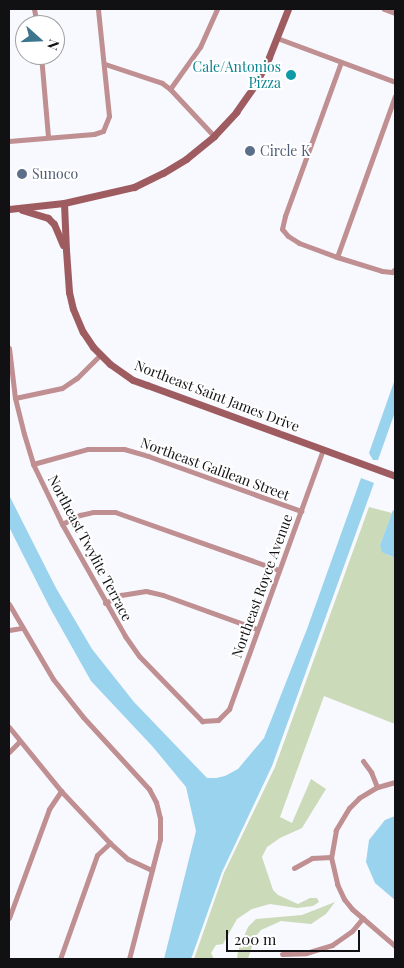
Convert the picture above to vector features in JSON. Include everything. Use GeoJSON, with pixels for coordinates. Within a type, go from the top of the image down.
{"type":"FeatureCollection","features":[{"type":"Feature","properties":{"kind":"main road"},"geometry":{"type":"LineString","coordinates":[[13,209],[64,203],[134,187],[171,169],[214,136],[236,112],[255,85],[288,9]]}},
{"type":"Feature","properties":{"kind":"main road","name":"Northeast Saint James Drive"},"geometry":{"type":"LineString","coordinates":[[64,203],[69,292],[73,308],[83,332],[100,355],[133,380],[395,476]]}},
{"type":"Feature","properties":{"kind":"main road"},"geometry":{"type":"LineString","coordinates":[[13,209],[48,218],[54,224],[66,250]]}},
{"type":"Feature","properties":{"kind":"street"},"geometry":{"type":"LineString","coordinates":[[9,141],[94,134],[102,131],[109,116],[98,9]]}},
{"type":"Feature","properties":{"kind":"street"},"geometry":{"type":"LineString","coordinates":[[170,89],[200,47],[217,9]]}},
{"type":"Feature","properties":{"kind":"street"},"geometry":{"type":"LineString","coordinates":[[384,9],[395,13]]}},
{"type":"Feature","properties":{"kind":"street"},"geometry":{"type":"LineString","coordinates":[[277,38],[395,82]]}},
{"type":"Feature","properties":{"kind":"street"},"geometry":{"type":"LineString","coordinates":[[341,62],[284,216],[282,229],[298,243],[337,257],[394,271]]}},
{"type":"Feature","properties":{"kind":"street"},"geometry":{"type":"LineString","coordinates":[[105,64],[162,84],[170,89],[214,136]]}},
{"type":"Feature","properties":{"kind":"street"},"geometry":{"type":"LineString","coordinates":[[42,65],[48,137]]}},
{"type":"Feature","properties":{"kind":"street"},"geometry":{"type":"LineString","coordinates":[[337,257],[395,96]]}},
{"type":"Feature","properties":{"kind":"street","name":"Northeast Twylite Terrace"},"geometry":{"type":"LineString","coordinates":[[9,348],[15,398],[34,464],[62,524],[105,603],[139,656],[198,718],[213,722]]}},
{"type":"Feature","properties":{"kind":"street"},"geometry":{"type":"LineString","coordinates":[[15,398],[62,388],[77,378],[100,355]]}},
{"type":"Feature","properties":{"kind":"street","name":"Northeast Galilean Street"},"geometry":{"type":"LineString","coordinates":[[34,464],[88,449],[124,449],[301,511]]}},
{"type":"Feature","properties":{"kind":"street","name":"Northeast Royce Avenue"},"geometry":{"type":"LineString","coordinates":[[213,722],[224,716],[229,709],[323,450]]}},
{"type":"Feature","properties":{"kind":"street"},"geometry":{"type":"LineString","coordinates":[[62,524],[80,515],[93,512],[115,512],[279,570]]}},
{"type":"Feature","properties":{"kind":"street"},"geometry":{"type":"LineString","coordinates":[[105,603],[121,595],[146,591],[257,629]]}},
{"type":"Feature","properties":{"kind":"street"},"geometry":{"type":"LineString","coordinates":[[9,604],[21,628],[53,679],[83,717],[149,789],[156,802],[160,818],[160,839],[129,959]]}},
{"type":"Feature","properties":{"kind":"street"},"geometry":{"type":"LineString","coordinates":[[9,630],[21,628]]}},
{"type":"Feature","properties":{"kind":"street"},"geometry":{"type":"LineString","coordinates":[[9,727],[19,742],[61,791],[110,842],[128,859],[152,870]]}},
{"type":"Feature","properties":{"kind":"street"},"geometry":{"type":"LineString","coordinates":[[9,752],[19,742]]}},
{"type":"Feature","properties":{"kind":"street"},"geometry":{"type":"LineString","coordinates":[[363,761],[371,772],[377,787]]}},
{"type":"Feature","properties":{"kind":"street"},"geometry":{"type":"LineString","coordinates":[[395,782],[377,787],[359,798],[341,820],[335,836],[332,857],[337,884],[344,899],[395,946]]}},
{"type":"Feature","properties":{"kind":"street"},"geometry":{"type":"LineString","coordinates":[[9,918],[49,809],[61,791]]}},
{"type":"Feature","properties":{"kind":"street"},"geometry":{"type":"LineString","coordinates":[[60,959],[97,855],[110,842]]}},
{"type":"Feature","properties":{"kind":"street"},"geometry":{"type":"LineString","coordinates":[[294,868],[312,858],[332,857]]}},
{"type":"Feature","properties":{"kind":"street"},"geometry":{"type":"LineString","coordinates":[[282,954],[306,953],[332,945],[352,931],[363,918]]}},
{"type":"Feature","properties":{"kind":"green space"},"geometry":{"type":"Polygon","coordinates":[[[369,507],[392,513],[380,545],[388,555],[395,558],[395,724],[324,696],[280,817],[292,823],[311,779],[326,789],[302,828],[280,838],[267,847],[262,857],[273,890],[278,895],[298,904],[310,898],[317,898],[319,902],[313,906],[297,908],[270,904],[252,909],[237,919],[223,944],[216,945],[211,953],[214,959],[194,959],[224,873],[275,767],[369,507]]]}},
{"type":"Feature","properties":{"kind":"green space"},"geometry":{"type":"Polygon","coordinates":[[[335,902],[326,914],[311,924],[281,921],[261,930],[255,937],[248,959],[237,959],[238,951],[248,927],[256,919],[302,915],[335,902]]]}},
{"type":"Feature","properties":{"kind":"water"},"geometry":{"type":"Polygon","coordinates":[[[395,379],[395,412],[378,460],[373,460],[369,453],[395,379]]]}},
{"type":"Feature","properties":{"kind":"water"},"geometry":{"type":"Polygon","coordinates":[[[361,478],[374,483],[272,766],[222,872],[191,959],[164,959],[196,831],[186,787],[153,747],[91,681],[50,608],[9,527],[9,495],[56,588],[92,649],[134,702],[207,778],[216,778],[225,776],[238,769],[264,738],[307,629],[361,478]]]}},
{"type":"Feature","properties":{"kind":"water"},"geometry":{"type":"Polygon","coordinates":[[[393,510],[395,511],[395,558],[382,552],[380,545],[393,510]]]}},
{"type":"Feature","properties":{"kind":"water"},"geometry":{"type":"Polygon","coordinates":[[[395,816],[395,900],[375,883],[366,862],[369,840],[385,820],[395,816]]]}},
{"type":"Feature","properties":{"kind":"place","name":"Cale/Antonios Pizza"},"geometry":{"type":"Point","coordinates":[291,75]}},
{"type":"Feature","properties":{"kind":"place","name":"Circle K"},"geometry":{"type":"Point","coordinates":[250,151]}},
{"type":"Feature","properties":{"kind":"place","name":"Sunoco"},"geometry":{"type":"Point","coordinates":[22,174]}}]}
